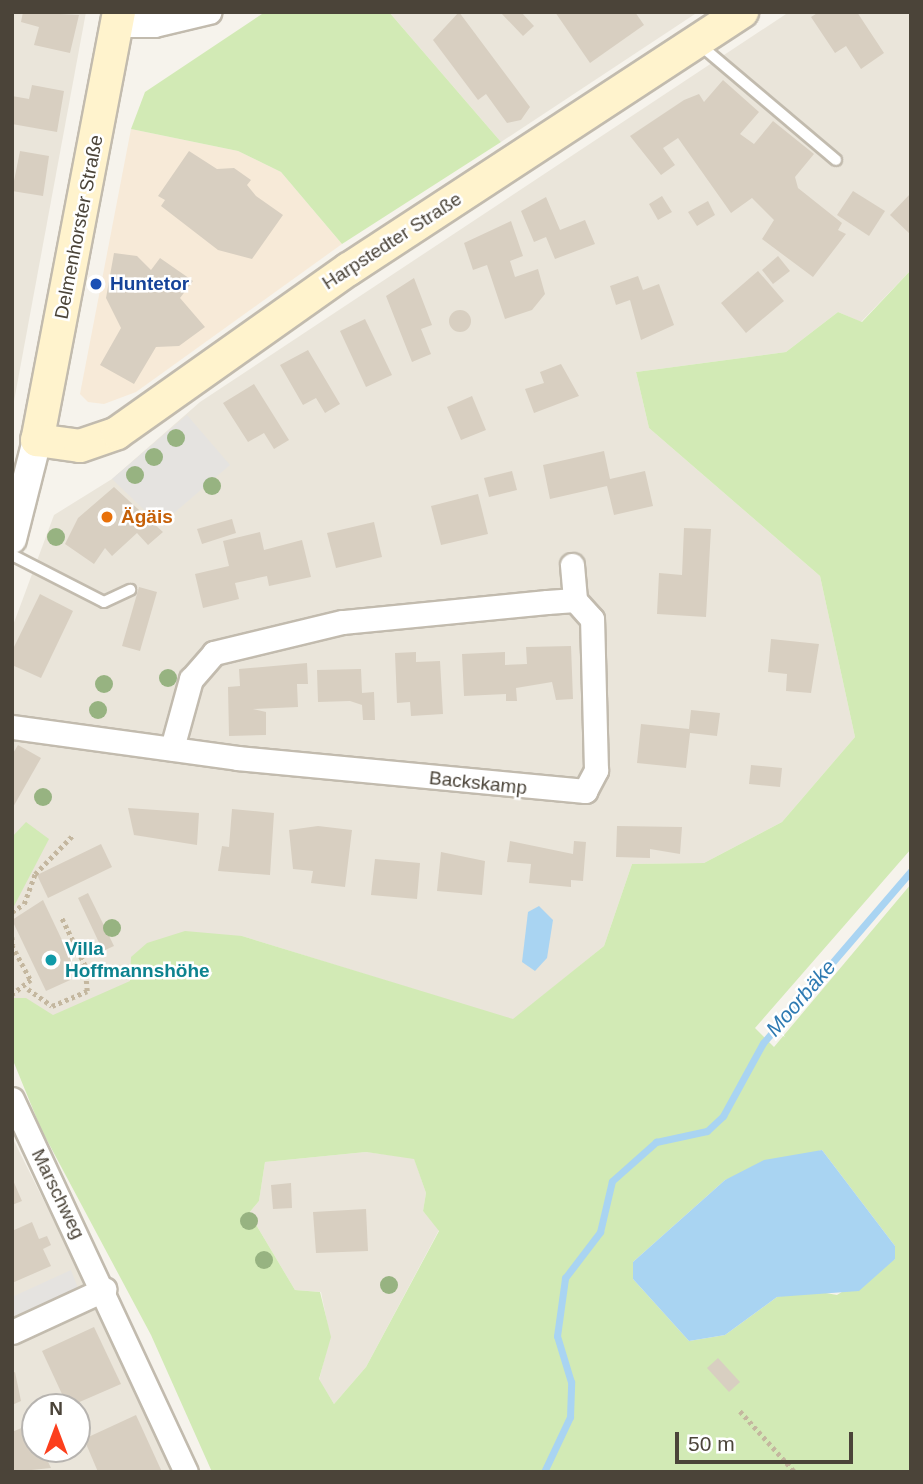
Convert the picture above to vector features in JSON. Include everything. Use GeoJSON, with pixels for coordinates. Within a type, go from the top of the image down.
{"type":"FeatureCollection","features":[{"type":"Feature","properties":{"kind":"main road","name":"Harpstedter Straße"},"geometry":{"type":"LineString","coordinates":[[37,440],[80,446],[117,433],[263,327],[742,12]]}},
{"type":"Feature","properties":{"kind":"main road","name":"Delmenhorster Straße"},"geometry":{"type":"LineString","coordinates":[[37,440],[118,18]]}},
{"type":"Feature","properties":{"kind":"street"},"geometry":{"type":"LineString","coordinates":[[118,18],[154,25],[209,12]]}},
{"type":"Feature","properties":{"kind":"street"},"geometry":{"type":"LineString","coordinates":[[12,539],[37,440]]}},
{"type":"Feature","properties":{"kind":"street","name":"Backskamp"},"geometry":{"type":"LineString","coordinates":[[12,727],[172,748],[585,790],[596,770],[595,639],[592,619],[575,600],[572,565]]}},
{"type":"Feature","properties":{"kind":"street"},"geometry":{"type":"LineString","coordinates":[[172,748],[191,679],[214,653],[342,622],[575,600]]}},
{"type":"Feature","properties":{"kind":"street","name":"Marschweg"},"geometry":{"type":"LineString","coordinates":[[12,1098],[105,1289],[186,1472]]}},
{"type":"Feature","properties":{"kind":"street"},"geometry":{"type":"LineString","coordinates":[[12,1332],[105,1289]]}},
{"type":"Feature","properties":{"kind":"lane"},"geometry":{"type":"LineString","coordinates":[[695,41],[836,160]]}},
{"type":"Feature","properties":{"kind":"lane"},"geometry":{"type":"LineString","coordinates":[[12,555],[104,602],[130,590]]}},
{"type":"Feature","properties":{"kind":"path"},"geometry":{"type":"LineString","coordinates":[[12,912],[24,904],[35,874],[73,835]]}},
{"type":"Feature","properties":{"kind":"path"},"geometry":{"type":"LineString","coordinates":[[28,989],[52,1006],[87,991],[85,966],[61,917]]}},
{"type":"Feature","properties":{"kind":"path"},"geometry":{"type":"LineString","coordinates":[[12,937],[13,945],[29,970],[28,989]]}},
{"type":"Feature","properties":{"kind":"path"},"geometry":{"type":"LineString","coordinates":[[12,995],[28,989]]}},
{"type":"Feature","properties":{"kind":"path"},"geometry":{"type":"LineString","coordinates":[[740,1410],[794,1472]]}},
{"type":"Feature","properties":{"kind":"shaded area"},"geometry":{"type":"Polygon","coordinates":[[[12,12],[86,12],[12,412],[12,12]]]}},
{"type":"Feature","properties":{"kind":"shaded area"},"geometry":{"type":"Polygon","coordinates":[[[389,12],[698,12],[501,142],[389,12]]]}},
{"type":"Feature","properties":{"kind":"shaded area"},"geometry":{"type":"Polygon","coordinates":[[[789,12],[911,12],[911,270],[861,322],[838,312],[786,352],[636,372],[649,428],[820,576],[855,737],[782,822],[704,863],[632,864],[604,946],[513,1020],[242,936],[53,1016],[12,1047],[12,628],[54,515],[112,479],[200,402],[789,12]]]}},
{"type":"Feature","properties":{"kind":"shaded area"},"geometry":{"type":"Polygon","coordinates":[[[131,129],[238,151],[281,172],[342,244],[136,392],[104,404],[88,402],[80,394],[131,129]]]}},
{"type":"Feature","properties":{"kind":"shaded area"},"geometry":{"type":"Polygon","coordinates":[[[187,415],[230,465],[160,525],[112,479],[187,415]]]}},
{"type":"Feature","properties":{"kind":"shaded area"},"geometry":{"type":"Polygon","coordinates":[[[12,1137],[80,1273],[172,1472],[12,1472],[12,1137]]]}},
{"type":"Feature","properties":{"kind":"shaded area"},"geometry":{"type":"Polygon","coordinates":[[[366,1152],[414,1158],[426,1193],[423,1211],[439,1230],[366,1367],[334,1404],[319,1380],[330,1337],[321,1292],[295,1290],[249,1213],[259,1201],[265,1162],[366,1152]]]}},
{"type":"Feature","properties":{"kind":"shaded area"},"geometry":{"type":"Polygon","coordinates":[[[71,1270],[78,1288],[12,1317],[12,1297],[71,1270]]]}},
{"type":"Feature","properties":{"kind":"green space"},"geometry":{"type":"Polygon","coordinates":[[[265,12],[389,12],[501,142],[342,244],[281,172],[238,151],[131,129],[145,92],[265,12]]]}},
{"type":"Feature","properties":{"kind":"green space"},"geometry":{"type":"Polygon","coordinates":[[[911,270],[911,849],[755,1028],[774,1047],[911,884],[911,1472],[212,1472],[151,1335],[41,1129],[12,1058],[12,998],[26,998],[53,1015],[130,981],[131,957],[147,943],[185,931],[242,936],[513,1019],[604,946],[632,864],[704,863],[782,822],[855,737],[820,576],[649,428],[636,372],[786,352],[838,312],[862,322],[911,270]],[[822,1150],[725,1180],[633,1262],[633,1279],[689,1341],[725,1335],[777,1297],[809,1290],[837,1295],[895,1259],[895,1246],[822,1150]],[[366,1152],[265,1162],[259,1201],[249,1213],[295,1290],[320,1292],[331,1337],[319,1379],[334,1404],[366,1367],[439,1231],[423,1211],[426,1193],[414,1159],[366,1152]]]}},
{"type":"Feature","properties":{"kind":"green space"},"geometry":{"type":"Polygon","coordinates":[[[26,822],[49,839],[12,910],[12,837],[26,822]]]}},
{"type":"Feature","properties":{"kind":"water"},"geometry":{"type":"Polygon","coordinates":[[[539,906],[553,920],[547,958],[535,971],[522,962],[528,912],[539,906]]]}},
{"type":"Feature","properties":{"kind":"water"},"geometry":{"type":"Polygon","coordinates":[[[822,1150],[895,1246],[895,1259],[859,1291],[777,1297],[725,1335],[689,1341],[633,1279],[633,1262],[725,1180],[764,1160],[822,1150]]]}},
{"type":"Feature","properties":{"kind":"building"},"geometry":{"type":"Polygon","coordinates":[[[23,12],[79,15],[70,53],[34,45],[39,27],[21,22],[23,12]]]}},
{"type":"Feature","properties":{"kind":"building"},"geometry":{"type":"Polygon","coordinates":[[[459,12],[530,107],[521,120],[507,123],[486,94],[478,100],[433,40],[459,12]]]}},
{"type":"Feature","properties":{"kind":"building"},"geometry":{"type":"Polygon","coordinates":[[[500,12],[521,12],[534,26],[523,36],[500,12]]]}},
{"type":"Feature","properties":{"kind":"building"},"geometry":{"type":"Polygon","coordinates":[[[555,12],[635,12],[644,25],[590,63],[555,12]]]}},
{"type":"Feature","properties":{"kind":"building"},"geometry":{"type":"Polygon","coordinates":[[[819,12],[857,12],[884,53],[861,69],[846,46],[835,53],[811,17],[819,12]]]}},
{"type":"Feature","properties":{"kind":"building"},"geometry":{"type":"Polygon","coordinates":[[[723,80],[759,112],[740,134],[754,144],[773,121],[814,154],[795,177],[798,188],[842,223],[838,230],[846,234],[813,277],[762,239],[774,220],[752,198],[731,213],[678,138],[663,148],[675,165],[661,175],[630,136],[684,100],[699,94],[704,102],[723,80]]]}},
{"type":"Feature","properties":{"kind":"building"},"geometry":{"type":"Polygon","coordinates":[[[32,85],[64,91],[57,132],[12,124],[12,96],[29,99],[32,85]]]}},
{"type":"Feature","properties":{"kind":"building"},"geometry":{"type":"Polygon","coordinates":[[[20,151],[49,156],[43,196],[12,191],[20,151]]]}},
{"type":"Feature","properties":{"kind":"building"},"geometry":{"type":"Polygon","coordinates":[[[189,151],[217,169],[234,168],[251,180],[247,185],[256,196],[283,215],[252,259],[218,250],[161,206],[165,200],[158,196],[189,151]]]}},
{"type":"Feature","properties":{"kind":"building"},"geometry":{"type":"Polygon","coordinates":[[[853,191],[885,211],[869,236],[837,215],[853,191]]]}},
{"type":"Feature","properties":{"kind":"building"},"geometry":{"type":"Polygon","coordinates":[[[911,193],[911,235],[890,215],[911,193]]]}},
{"type":"Feature","properties":{"kind":"building"},"geometry":{"type":"Polygon","coordinates":[[[662,196],[672,212],[658,220],[649,204],[662,196]]]}},
{"type":"Feature","properties":{"kind":"building"},"geometry":{"type":"Polygon","coordinates":[[[546,197],[560,230],[585,220],[595,244],[555,259],[546,237],[534,242],[521,211],[546,197]]]}},
{"type":"Feature","properties":{"kind":"building"},"geometry":{"type":"Polygon","coordinates":[[[708,201],[715,215],[697,226],[688,212],[708,201]]]}},
{"type":"Feature","properties":{"kind":"building"},"geometry":{"type":"Polygon","coordinates":[[[511,221],[523,256],[510,261],[515,277],[538,269],[545,294],[532,310],[505,319],[487,265],[473,270],[464,243],[511,221]]]}},
{"type":"Feature","properties":{"kind":"building"},"geometry":{"type":"Polygon","coordinates":[[[114,253],[137,256],[151,270],[160,258],[193,281],[180,298],[205,327],[179,346],[156,347],[134,384],[100,365],[121,328],[106,298],[114,253]]]}},
{"type":"Feature","properties":{"kind":"building"},"geometry":{"type":"Polygon","coordinates":[[[778,256],[790,271],[773,284],[762,270],[778,256]]]}},
{"type":"Feature","properties":{"kind":"building"},"geometry":{"type":"Polygon","coordinates":[[[758,271],[784,301],[746,333],[721,303],[758,271]]]}},
{"type":"Feature","properties":{"kind":"building"},"geometry":{"type":"Polygon","coordinates":[[[638,276],[643,290],[659,284],[674,325],[641,340],[630,300],[616,305],[610,286],[638,276]]]}},
{"type":"Feature","properties":{"kind":"building"},"geometry":{"type":"Polygon","coordinates":[[[414,278],[432,325],[421,329],[431,354],[412,362],[386,296],[414,278]]]}},
{"type":"Feature","properties":{"kind":"building"},"geometry":{"type":"Polygon","coordinates":[[[460,310],[468,313],[471,321],[468,329],[460,332],[452,329],[449,321],[452,313],[460,310]]]}},
{"type":"Feature","properties":{"kind":"building"},"geometry":{"type":"Polygon","coordinates":[[[365,319],[392,375],[366,387],[340,331],[365,319]]]}},
{"type":"Feature","properties":{"kind":"building"},"geometry":{"type":"Polygon","coordinates":[[[308,350],[340,404],[325,413],[316,398],[303,405],[280,365],[308,350]]]}},
{"type":"Feature","properties":{"kind":"building"},"geometry":{"type":"Polygon","coordinates":[[[561,364],[579,396],[534,413],[525,389],[544,383],[540,372],[561,364]]]}},
{"type":"Feature","properties":{"kind":"building"},"geometry":{"type":"Polygon","coordinates":[[[254,384],[289,440],[274,449],[264,433],[248,442],[223,403],[254,384]]]}},
{"type":"Feature","properties":{"kind":"building"},"geometry":{"type":"Polygon","coordinates":[[[472,396],[486,430],[461,440],[447,407],[472,396]]]}},
{"type":"Feature","properties":{"kind":"building"},"geometry":{"type":"Polygon","coordinates":[[[604,451],[610,479],[645,471],[653,506],[614,515],[607,486],[550,499],[543,465],[604,451]]]}},
{"type":"Feature","properties":{"kind":"building"},"geometry":{"type":"Polygon","coordinates":[[[512,471],[517,490],[489,497],[484,478],[512,471]]]}},
{"type":"Feature","properties":{"kind":"building"},"geometry":{"type":"Polygon","coordinates":[[[114,487],[163,532],[148,545],[137,533],[112,556],[105,548],[94,564],[65,544],[78,518],[114,487]]]}},
{"type":"Feature","properties":{"kind":"building"},"geometry":{"type":"Polygon","coordinates":[[[478,494],[488,534],[441,545],[431,506],[478,494]]]}},
{"type":"Feature","properties":{"kind":"building"},"geometry":{"type":"Polygon","coordinates":[[[232,519],[236,533],[202,544],[197,529],[232,519]]]}},
{"type":"Feature","properties":{"kind":"building"},"geometry":{"type":"Polygon","coordinates":[[[374,522],[382,557],[336,568],[327,533],[374,522]]]}},
{"type":"Feature","properties":{"kind":"building"},"geometry":{"type":"Polygon","coordinates":[[[684,528],[711,529],[706,617],[657,614],[659,573],[682,575],[684,528]]]}},
{"type":"Feature","properties":{"kind":"building"},"geometry":{"type":"Polygon","coordinates":[[[260,532],[264,550],[302,540],[311,577],[269,586],[267,576],[235,583],[239,599],[203,608],[195,574],[229,566],[223,541],[260,532]]]}},
{"type":"Feature","properties":{"kind":"building"},"geometry":{"type":"Polygon","coordinates":[[[139,587],[157,592],[140,651],[122,646],[139,587]]]}},
{"type":"Feature","properties":{"kind":"building"},"geometry":{"type":"Polygon","coordinates":[[[40,594],[73,611],[41,678],[12,665],[12,651],[40,594]]]}},
{"type":"Feature","properties":{"kind":"building"},"geometry":{"type":"Polygon","coordinates":[[[771,639],[819,644],[811,693],[786,691],[787,674],[768,672],[771,639]]]}},
{"type":"Feature","properties":{"kind":"building"},"geometry":{"type":"Polygon","coordinates":[[[571,646],[573,699],[556,700],[552,682],[516,688],[517,701],[506,701],[506,694],[464,696],[462,654],[505,652],[505,665],[527,664],[526,647],[571,646]]]}},
{"type":"Feature","properties":{"kind":"building"},"geometry":{"type":"Polygon","coordinates":[[[416,652],[416,662],[440,661],[443,714],[411,716],[410,702],[397,703],[395,653],[416,652]]]}},
{"type":"Feature","properties":{"kind":"building"},"geometry":{"type":"Polygon","coordinates":[[[307,663],[308,684],[297,684],[298,707],[253,709],[266,712],[266,735],[229,736],[228,687],[240,686],[239,669],[307,663]]]}},
{"type":"Feature","properties":{"kind":"building"},"geometry":{"type":"Polygon","coordinates":[[[361,669],[362,693],[374,692],[375,720],[363,720],[362,705],[350,701],[318,702],[317,670],[361,669]]]}},
{"type":"Feature","properties":{"kind":"building"},"geometry":{"type":"Polygon","coordinates":[[[691,710],[720,713],[717,736],[690,733],[686,768],[637,763],[641,724],[689,729],[691,710]]]}},
{"type":"Feature","properties":{"kind":"building"},"geometry":{"type":"Polygon","coordinates":[[[18,745],[41,758],[12,809],[12,755],[18,745]]]}},
{"type":"Feature","properties":{"kind":"building"},"geometry":{"type":"Polygon","coordinates":[[[751,765],[782,768],[780,787],[749,784],[751,765]]]}},
{"type":"Feature","properties":{"kind":"building"},"geometry":{"type":"Polygon","coordinates":[[[128,808],[199,813],[197,845],[134,835],[128,808]]]}},
{"type":"Feature","properties":{"kind":"building"},"geometry":{"type":"Polygon","coordinates":[[[232,809],[274,813],[270,875],[218,871],[222,846],[229,847],[232,809]]]}},
{"type":"Feature","properties":{"kind":"building"},"geometry":{"type":"Polygon","coordinates":[[[318,826],[352,830],[345,887],[311,883],[313,871],[293,869],[289,830],[318,826]]]}},
{"type":"Feature","properties":{"kind":"building"},"geometry":{"type":"Polygon","coordinates":[[[617,826],[682,827],[680,854],[650,849],[650,858],[616,857],[617,826]]]}},
{"type":"Feature","properties":{"kind":"building"},"geometry":{"type":"Polygon","coordinates":[[[510,841],[573,854],[574,841],[586,842],[583,881],[571,880],[571,887],[529,883],[531,864],[507,862],[510,841]]]}},
{"type":"Feature","properties":{"kind":"building"},"geometry":{"type":"Polygon","coordinates":[[[101,844],[112,867],[48,898],[37,875],[101,844]]]}},
{"type":"Feature","properties":{"kind":"building"},"geometry":{"type":"Polygon","coordinates":[[[441,852],[485,861],[482,895],[437,891],[441,852]]]}},
{"type":"Feature","properties":{"kind":"building"},"geometry":{"type":"Polygon","coordinates":[[[375,859],[420,863],[417,899],[371,895],[375,859]]]}},
{"type":"Feature","properties":{"kind":"building"},"geometry":{"type":"Polygon","coordinates":[[[88,893],[114,946],[103,951],[78,898],[88,893]]]}},
{"type":"Feature","properties":{"kind":"building","name":"Villa Hoffmannshöhe"},"geometry":{"type":"Polygon","coordinates":[[[43,900],[79,976],[46,991],[12,920],[43,900]]]}},
{"type":"Feature","properties":{"kind":"building"},"geometry":{"type":"Polygon","coordinates":[[[12,1178],[22,1201],[12,1205],[12,1178]]]}},
{"type":"Feature","properties":{"kind":"building"},"geometry":{"type":"Polygon","coordinates":[[[291,1183],[292,1208],[273,1209],[271,1185],[291,1183]]]}},
{"type":"Feature","properties":{"kind":"building"},"geometry":{"type":"Polygon","coordinates":[[[366,1209],[368,1251],[316,1253],[313,1212],[366,1209]]]}},
{"type":"Feature","properties":{"kind":"building"},"geometry":{"type":"Polygon","coordinates":[[[32,1222],[39,1239],[47,1236],[51,1245],[43,1249],[51,1266],[12,1283],[12,1231],[32,1222]]]}},
{"type":"Feature","properties":{"kind":"building"},"geometry":{"type":"Polygon","coordinates":[[[94,1327],[121,1384],[91,1397],[91,1393],[62,1393],[42,1351],[94,1327]]]}},
{"type":"Feature","properties":{"kind":"building"},"geometry":{"type":"Polygon","coordinates":[[[718,1358],[740,1382],[729,1392],[707,1368],[718,1358]]]}},
{"type":"Feature","properties":{"kind":"building"},"geometry":{"type":"Polygon","coordinates":[[[15,1372],[21,1401],[12,1405],[12,1373],[15,1372]]]}},
{"type":"Feature","properties":{"kind":"building"},"geometry":{"type":"Polygon","coordinates":[[[136,1415],[162,1472],[98,1472],[91,1456],[91,1436],[136,1415]]]}},
{"type":"Feature","properties":{"kind":"building"},"geometry":{"type":"Polygon","coordinates":[[[21,1428],[21,1463],[49,1463],[51,1468],[12,1472],[12,1432],[21,1428]]]}},
{"type":"Feature","properties":{"kind":"waterway","name":"Moorbäke"},"geometry":{"type":"LineString","coordinates":[[544,1472],[570,1417],[571,1382],[557,1336],[565,1278],[600,1232],[612,1181],[656,1142],[707,1131],[723,1116],[763,1043],[911,871]]}},
{"type":"Feature","properties":{"kind":"place","name":"Huntetor"},"geometry":{"type":"Point","coordinates":[96,284]}},
{"type":"Feature","properties":{"kind":"place","name":"Ägäis"},"geometry":{"type":"Point","coordinates":[107,517]}},
{"type":"Feature","properties":{"kind":"place","name":"Villa Hoffmannshöhe"},"geometry":{"type":"Point","coordinates":[51,960]}}]}
